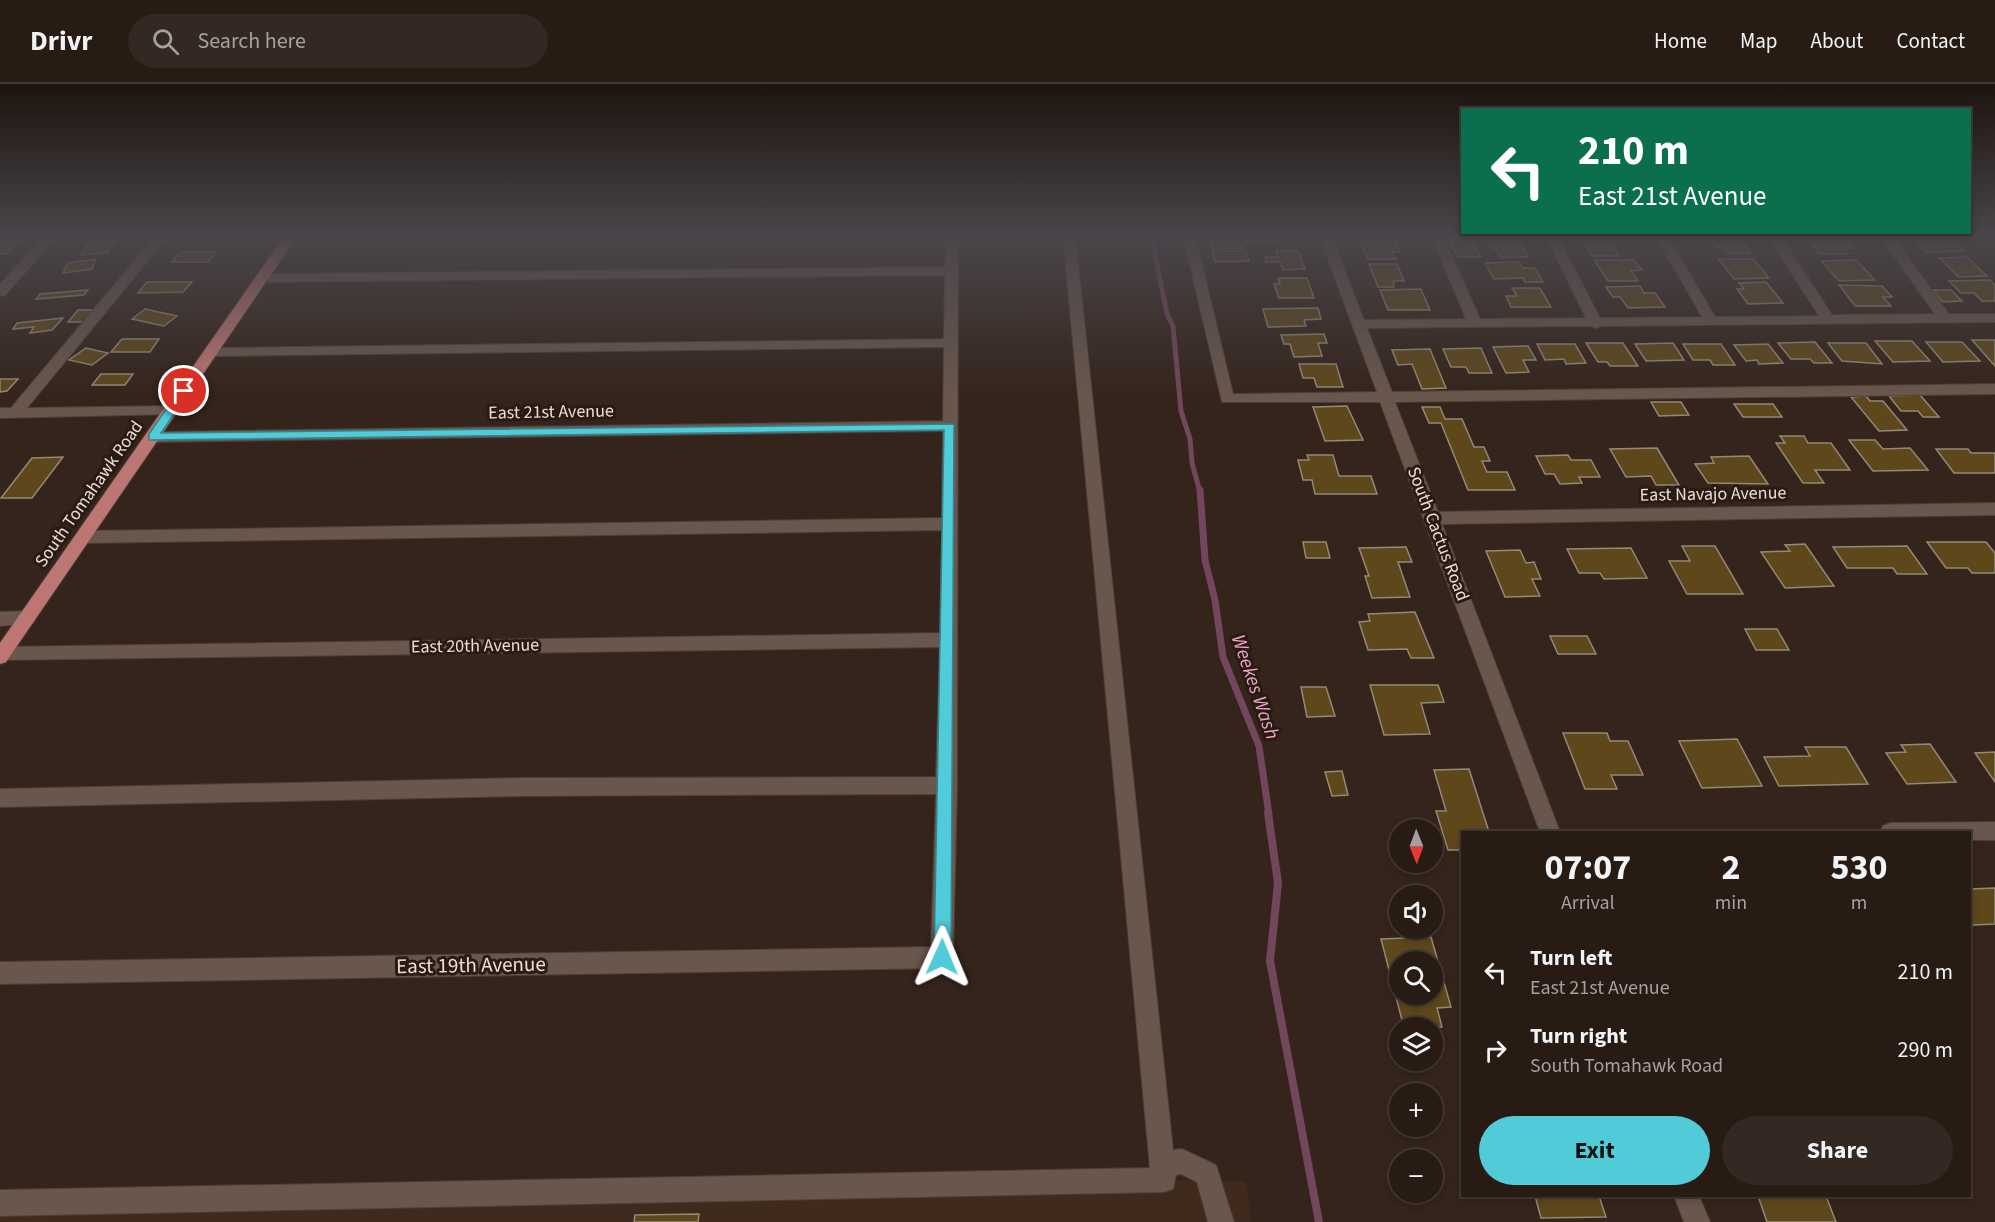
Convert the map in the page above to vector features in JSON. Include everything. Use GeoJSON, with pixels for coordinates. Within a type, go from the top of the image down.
{"type":"FeatureCollection","features":[{"type":"Feature","properties":{"kind":"main road","name":"South Tomahawk Road"},"geometry":{"type":"LineString","coordinates":[[1,655],[255,288]]}},
{"type":"Feature","properties":{"kind":"street"},"geometry":{"type":"LineString","coordinates":[[8,413],[117,288]]}},
{"type":"Feature","properties":{"kind":"street"},"geometry":{"type":"LineString","coordinates":[[0,798],[521,787],[946,785],[951,288]]}},
{"type":"Feature","properties":{"kind":"street"},"geometry":{"type":"LineString","coordinates":[[0,1203],[1164,1180],[1074,288]]}},
{"type":"Feature","properties":{"kind":"street"},"geometry":{"type":"LineString","coordinates":[[1201,288],[1227,399],[1995,389]]}},
{"type":"Feature","properties":{"kind":"street","name":"South Cactus Road"},"geometry":{"type":"LineString","coordinates":[[1345,288],[1550,831]]}},
{"type":"Feature","properties":{"kind":"street"},"geometry":{"type":"LineString","coordinates":[[1460,288],[1475,324]]}},
{"type":"Feature","properties":{"kind":"street"},"geometry":{"type":"LineString","coordinates":[[1578,288],[1596,324]]}},
{"type":"Feature","properties":{"kind":"street"},"geometry":{"type":"LineString","coordinates":[[1692,288],[1711,321]]}},
{"type":"Feature","properties":{"kind":"street"},"geometry":{"type":"LineString","coordinates":[[1808,288],[1828,319]]}},
{"type":"Feature","properties":{"kind":"street"},"geometry":{"type":"LineString","coordinates":[[1923,288],[1945,319]]}},
{"type":"Feature","properties":{"kind":"street"},"geometry":{"type":"LineString","coordinates":[[1358,324],[1596,324],[1995,318]]}},
{"type":"Feature","properties":{"kind":"street"},"geometry":{"type":"LineString","coordinates":[[211,352],[951,343]]}},
{"type":"Feature","properties":{"kind":"street"},"geometry":{"type":"LineString","coordinates":[[8,413],[171,411]]}},
{"type":"Feature","properties":{"kind":"street","name":"East 21st Avenue"},"geometry":{"type":"LineString","coordinates":[[153,437],[950,426]]}},
{"type":"Feature","properties":{"kind":"street","name":"East Navajo Avenue"},"geometry":{"type":"LineString","coordinates":[[1432,518],[1995,509]]}},
{"type":"Feature","properties":{"kind":"street"},"geometry":{"type":"LineString","coordinates":[[84,537],[950,524]]}},
{"type":"Feature","properties":{"kind":"street"},"geometry":{"type":"LineString","coordinates":[[0,619],[27,618]]}},
{"type":"Feature","properties":{"kind":"street","name":"East 20th Avenue"},"geometry":{"type":"LineString","coordinates":[[1,655],[949,640]]}},
{"type":"Feature","properties":{"kind":"street","name":"East 19th Avenue"},"geometry":{"type":"LineString","coordinates":[[0,973],[942,957],[946,785]]}},
{"type":"Feature","properties":{"kind":"street"},"geometry":{"type":"LineString","coordinates":[[1971,831],[1995,831]]}},
{"type":"Feature","properties":{"kind":"street"},"geometry":{"type":"LineString","coordinates":[[1162,1165],[1182,1161],[1207,1174],[1221,1222]]}},
{"type":"Feature","properties":{"kind":"street"},"geometry":{"type":"LineString","coordinates":[[1687,1197],[1697,1222]]}},
{"type":"Feature","properties":{"kind":"shaded area"},"geometry":{"type":"Polygon","coordinates":[[[1164,1180],[1246,1181],[1251,1222],[0,1222],[0,1203],[1164,1180]]]}},
{"type":"Feature","properties":{"kind":"building"},"geometry":{"type":"Polygon","coordinates":[[[142,288],[187,288],[183,292],[138,293],[142,288]]]}},
{"type":"Feature","properties":{"kind":"building"},"geometry":{"type":"Polygon","coordinates":[[[1275,288],[1311,288],[1314,298],[1279,298],[1275,288]]]}},
{"type":"Feature","properties":{"kind":"building"},"geometry":{"type":"Polygon","coordinates":[[[1512,288],[1540,288],[1551,307],[1511,307],[1506,296],[1517,296],[1512,288]]]}},
{"type":"Feature","properties":{"kind":"building"},"geometry":{"type":"Polygon","coordinates":[[[1607,288],[1641,288],[1644,293],[1655,293],[1665,307],[1628,308],[1620,297],[1613,297],[1607,288]]]}},
{"type":"Feature","properties":{"kind":"building"},"geometry":{"type":"Polygon","coordinates":[[[1771,288],[1783,303],[1748,304],[1737,289],[1771,288]]]}},
{"type":"Feature","properties":{"kind":"building"},"geometry":{"type":"Polygon","coordinates":[[[1841,288],[1884,288],[1892,297],[1883,297],[1891,306],[1855,306],[1841,288]]]}},
{"type":"Feature","properties":{"kind":"building"},"geometry":{"type":"Polygon","coordinates":[[[1956,288],[1995,288],[1995,301],[1982,301],[1974,293],[1961,293],[1956,288]]]}},
{"type":"Feature","properties":{"kind":"building"},"geometry":{"type":"Polygon","coordinates":[[[1421,289],[1430,310],[1388,310],[1380,290],[1421,289]]]}},
{"type":"Feature","properties":{"kind":"building"},"geometry":{"type":"Polygon","coordinates":[[[88,290],[84,295],[36,299],[40,294],[88,290]]]}},
{"type":"Feature","properties":{"kind":"building"},"geometry":{"type":"Polygon","coordinates":[[[1932,290],[1951,290],[1962,301],[1943,302],[1932,290]]]}},
{"type":"Feature","properties":{"kind":"building"},"geometry":{"type":"Polygon","coordinates":[[[1318,308],[1321,319],[1304,320],[1306,326],[1268,327],[1263,309],[1318,308]]]}},
{"type":"Feature","properties":{"kind":"building"},"geometry":{"type":"Polygon","coordinates":[[[145,309],[177,316],[164,326],[132,319],[145,309]]]}},
{"type":"Feature","properties":{"kind":"building"},"geometry":{"type":"Polygon","coordinates":[[[78,310],[95,310],[85,322],[68,322],[78,310]]]}},
{"type":"Feature","properties":{"kind":"building"},"geometry":{"type":"Polygon","coordinates":[[[63,318],[52,330],[30,333],[34,327],[13,329],[17,323],[63,318]]]}},
{"type":"Feature","properties":{"kind":"building"},"geometry":{"type":"Polygon","coordinates":[[[1324,334],[1327,343],[1318,343],[1322,356],[1294,357],[1290,344],[1284,344],[1281,335],[1324,334]]]}},
{"type":"Feature","properties":{"kind":"building"},"geometry":{"type":"Polygon","coordinates":[[[122,339],[159,339],[150,352],[111,352],[122,339]]]}},
{"type":"Feature","properties":{"kind":"building"},"geometry":{"type":"Polygon","coordinates":[[[1972,340],[1995,340],[1995,366],[1972,340]]]}},
{"type":"Feature","properties":{"kind":"building"},"geometry":{"type":"Polygon","coordinates":[[[1875,341],[1912,341],[1930,361],[1893,362],[1875,341]]]}},
{"type":"Feature","properties":{"kind":"building"},"geometry":{"type":"Polygon","coordinates":[[[1815,342],[1832,363],[1814,363],[1810,359],[1791,359],[1778,343],[1815,342]]]}},
{"type":"Feature","properties":{"kind":"building"},"geometry":{"type":"Polygon","coordinates":[[[1926,342],[1962,342],[1980,361],[1943,362],[1926,342]]]}},
{"type":"Feature","properties":{"kind":"building"},"geometry":{"type":"Polygon","coordinates":[[[1586,343],[1623,343],[1638,366],[1610,366],[1607,362],[1598,362],[1586,343]]]}},
{"type":"Feature","properties":{"kind":"building"},"geometry":{"type":"Polygon","coordinates":[[[1673,343],[1684,360],[1646,361],[1635,344],[1673,343]]]}},
{"type":"Feature","properties":{"kind":"building"},"geometry":{"type":"Polygon","coordinates":[[[1828,343],[1866,343],[1882,364],[1842,361],[1828,343]]]}},
{"type":"Feature","properties":{"kind":"building"},"geometry":{"type":"Polygon","coordinates":[[[1537,344],[1575,344],[1586,363],[1566,364],[1564,359],[1545,360],[1537,344]]]}},
{"type":"Feature","properties":{"kind":"building"},"geometry":{"type":"Polygon","coordinates":[[[1683,344],[1721,344],[1735,365],[1713,365],[1710,360],[1693,360],[1683,344]]]}},
{"type":"Feature","properties":{"kind":"building"},"geometry":{"type":"Polygon","coordinates":[[[1768,344],[1783,363],[1759,364],[1757,360],[1746,361],[1734,345],[1768,344]]]}},
{"type":"Feature","properties":{"kind":"building"},"geometry":{"type":"Polygon","coordinates":[[[1528,346],[1536,360],[1523,360],[1529,372],[1506,373],[1493,347],[1528,346]]]}},
{"type":"Feature","properties":{"kind":"building"},"geometry":{"type":"Polygon","coordinates":[[[86,348],[108,353],[92,365],[69,360],[86,348]]]}},
{"type":"Feature","properties":{"kind":"building"},"geometry":{"type":"Polygon","coordinates":[[[1481,348],[1492,373],[1469,373],[1466,367],[1451,367],[1443,349],[1481,348]]]}},
{"type":"Feature","properties":{"kind":"building"},"geometry":{"type":"Polygon","coordinates":[[[1430,349],[1446,388],[1422,389],[1412,364],[1398,365],[1392,350],[1430,349]]]}},
{"type":"Feature","properties":{"kind":"building"},"geometry":{"type":"Polygon","coordinates":[[[1299,364],[1336,364],[1343,387],[1317,387],[1314,378],[1303,378],[1299,364]]]}},
{"type":"Feature","properties":{"kind":"building"},"geometry":{"type":"Polygon","coordinates":[[[101,374],[133,374],[125,385],[92,385],[101,374]]]}},
{"type":"Feature","properties":{"kind":"building"},"geometry":{"type":"Polygon","coordinates":[[[0,379],[18,379],[7,391],[0,392],[0,379]]]}},
{"type":"Feature","properties":{"kind":"building"},"geometry":{"type":"Polygon","coordinates":[[[1920,395],[1939,417],[1923,417],[1918,411],[1901,411],[1889,396],[1920,395]]]}},
{"type":"Feature","properties":{"kind":"building"},"geometry":{"type":"Polygon","coordinates":[[[1866,396],[1870,401],[1883,401],[1907,430],[1879,431],[1851,397],[1866,396]]]}},
{"type":"Feature","properties":{"kind":"building"},"geometry":{"type":"Polygon","coordinates":[[[1651,402],[1681,402],[1689,415],[1659,416],[1651,402]]]}},
{"type":"Feature","properties":{"kind":"building"},"geometry":{"type":"Polygon","coordinates":[[[1734,404],[1773,404],[1782,417],[1743,417],[1734,404]]]}},
{"type":"Feature","properties":{"kind":"building"},"geometry":{"type":"Polygon","coordinates":[[[1347,406],[1363,440],[1325,441],[1313,407],[1347,406]]]}},
{"type":"Feature","properties":{"kind":"building"},"geometry":{"type":"Polygon","coordinates":[[[1422,407],[1440,407],[1445,419],[1462,419],[1474,447],[1484,447],[1490,461],[1482,461],[1487,472],[1507,472],[1515,490],[1468,490],[1441,423],[1429,423],[1422,407]]]}},
{"type":"Feature","properties":{"kind":"building"},"geometry":{"type":"Polygon","coordinates":[[[1780,436],[1804,436],[1808,443],[1831,443],[1850,470],[1815,470],[1824,483],[1803,483],[1776,443],[1785,443],[1780,436]]]}},
{"type":"Feature","properties":{"kind":"building"},"geometry":{"type":"Polygon","coordinates":[[[1849,440],[1875,440],[1883,449],[1910,448],[1928,470],[1873,471],[1849,440]]]}},
{"type":"Feature","properties":{"kind":"building"},"geometry":{"type":"Polygon","coordinates":[[[1657,448],[1679,485],[1656,485],[1651,476],[1626,477],[1610,449],[1657,448]]]}},
{"type":"Feature","properties":{"kind":"building"},"geometry":{"type":"Polygon","coordinates":[[[1936,449],[1968,449],[1971,453],[1995,453],[1995,473],[1954,473],[1936,449]]]}},
{"type":"Feature","properties":{"kind":"building"},"geometry":{"type":"Polygon","coordinates":[[[1307,455],[1333,455],[1339,476],[1371,476],[1377,494],[1315,494],[1312,480],[1303,480],[1298,460],[1309,460],[1307,455]]]}},
{"type":"Feature","properties":{"kind":"building"},"geometry":{"type":"Polygon","coordinates":[[[1568,455],[1571,460],[1591,460],[1600,477],[1579,477],[1582,483],[1560,484],[1554,474],[1545,474],[1536,456],[1568,455]]]}},
{"type":"Feature","properties":{"kind":"building"},"geometry":{"type":"Polygon","coordinates":[[[1749,456],[1768,484],[1708,483],[1695,464],[1714,463],[1711,457],[1749,456]]]}},
{"type":"Feature","properties":{"kind":"building"},"geometry":{"type":"Polygon","coordinates":[[[63,457],[32,498],[1,498],[32,458],[63,457]]]}},
{"type":"Feature","properties":{"kind":"building"},"geometry":{"type":"Polygon","coordinates":[[[1303,542],[1326,542],[1330,558],[1306,558],[1303,542]]]}},
{"type":"Feature","properties":{"kind":"building"},"geometry":{"type":"Polygon","coordinates":[[[1927,542],[1986,542],[1995,553],[1995,573],[1972,573],[1968,568],[1946,568],[1927,542]]]}},
{"type":"Feature","properties":{"kind":"building"},"geometry":{"type":"Polygon","coordinates":[[[1805,544],[1834,586],[1785,588],[1761,552],[1790,551],[1785,545],[1805,544]]]}},
{"type":"Feature","properties":{"kind":"building"},"geometry":{"type":"Polygon","coordinates":[[[1682,546],[1715,546],[1743,594],[1687,594],[1669,561],[1690,561],[1682,546]]]}},
{"type":"Feature","properties":{"kind":"building"},"geometry":{"type":"Polygon","coordinates":[[[1907,546],[1927,574],[1897,574],[1893,568],[1847,568],[1833,547],[1907,546]]]}},
{"type":"Feature","properties":{"kind":"building"},"geometry":{"type":"Polygon","coordinates":[[[1406,547],[1412,562],[1398,562],[1410,597],[1372,598],[1365,576],[1369,576],[1359,548],[1406,547]]]}},
{"type":"Feature","properties":{"kind":"building"},"geometry":{"type":"Polygon","coordinates":[[[1631,548],[1647,578],[1604,579],[1600,573],[1579,573],[1567,549],[1631,548]]]}},
{"type":"Feature","properties":{"kind":"building"},"geometry":{"type":"Polygon","coordinates":[[[1520,550],[1526,563],[1534,562],[1541,579],[1532,579],[1540,596],[1505,597],[1486,551],[1520,550]]]}},
{"type":"Feature","properties":{"kind":"building"},"geometry":{"type":"Polygon","coordinates":[[[1415,612],[1434,658],[1411,658],[1407,649],[1368,650],[1359,622],[1370,621],[1368,614],[1415,612]]]}},
{"type":"Feature","properties":{"kind":"building"},"geometry":{"type":"Polygon","coordinates":[[[1745,629],[1777,629],[1789,650],[1756,650],[1745,629]]]}},
{"type":"Feature","properties":{"kind":"building"},"geometry":{"type":"Polygon","coordinates":[[[1550,636],[1587,636],[1596,654],[1558,654],[1550,636]]]}},
{"type":"Feature","properties":{"kind":"building"},"geometry":{"type":"Polygon","coordinates":[[[1370,685],[1438,685],[1444,702],[1421,703],[1430,734],[1384,735],[1370,685]]]}},
{"type":"Feature","properties":{"kind":"building"},"geometry":{"type":"Polygon","coordinates":[[[1301,687],[1326,687],[1335,716],[1307,717],[1301,687]]]}},
{"type":"Feature","properties":{"kind":"building"},"geometry":{"type":"Polygon","coordinates":[[[1563,733],[1607,733],[1610,741],[1628,741],[1643,775],[1611,775],[1617,789],[1585,789],[1563,733]]]}},
{"type":"Feature","properties":{"kind":"building"},"geometry":{"type":"Polygon","coordinates":[[[1737,739],[1762,786],[1702,788],[1679,741],[1737,739]]]}},
{"type":"Feature","properties":{"kind":"building"},"geometry":{"type":"Polygon","coordinates":[[[1930,744],[1956,782],[1907,784],[1886,753],[1906,752],[1901,745],[1930,744]]]}},
{"type":"Feature","properties":{"kind":"building"},"geometry":{"type":"Polygon","coordinates":[[[1805,747],[1846,747],[1868,784],[1779,786],[1764,757],[1810,756],[1805,747]]]}},
{"type":"Feature","properties":{"kind":"building"},"geometry":{"type":"Polygon","coordinates":[[[1995,752],[1995,782],[1975,753],[1995,752]]]}},
{"type":"Feature","properties":{"kind":"building"},"geometry":{"type":"Polygon","coordinates":[[[1469,769],[1489,831],[1461,831],[1461,850],[1448,850],[1443,834],[1443,819],[1438,819],[1436,811],[1446,811],[1434,770],[1469,769]]]}},
{"type":"Feature","properties":{"kind":"building"},"geometry":{"type":"Polygon","coordinates":[[[1342,771],[1348,795],[1332,796],[1325,772],[1342,771]]]}},
{"type":"Feature","properties":{"kind":"building"},"geometry":{"type":"Polygon","coordinates":[[[1995,888],[1995,924],[1973,925],[1971,889],[1995,888]]]}},
{"type":"Feature","properties":{"kind":"building"},"geometry":{"type":"Polygon","coordinates":[[[1381,939],[1432,939],[1435,951],[1389,951],[1389,970],[1381,939]]]}},
{"type":"Feature","properties":{"kind":"building"},"geometry":{"type":"Polygon","coordinates":[[[1443,979],[1451,1007],[1437,1008],[1439,1017],[1401,1017],[1398,1005],[1443,1005],[1443,979]]]}},
{"type":"Feature","properties":{"kind":"building"},"geometry":{"type":"Polygon","coordinates":[[[1535,1197],[1599,1197],[1606,1217],[1541,1218],[1535,1197]]]}},
{"type":"Feature","properties":{"kind":"building"},"geometry":{"type":"Polygon","coordinates":[[[1758,1197],[1826,1197],[1836,1222],[1767,1222],[1758,1197]]]}},
{"type":"Feature","properties":{"kind":"building"},"geometry":{"type":"Polygon","coordinates":[[[699,1214],[698,1222],[634,1222],[635,1215],[699,1214]]]}},
{"type":"Feature","properties":{"kind":"waterway","name":"Weekes Wash"},"geometry":{"type":"LineString","coordinates":[[1162,288],[1167,314],[1173,326],[1181,411],[1190,439],[1192,463],[1200,492]]}},
{"type":"Feature","properties":{"kind":"waterway","name":"Weekes Wash"},"geometry":{"type":"LineString","coordinates":[[1200,490],[1205,560],[1215,600],[1223,657],[1259,746],[1269,815]]}},
{"type":"Feature","properties":{"kind":"waterway","name":"Weekes Wash"},"geometry":{"type":"LineString","coordinates":[[1268,813],[1278,883],[1270,961],[1319,1222]]}},
{"type":"Feature","properties":{"kind":"route"},"geometry":{"type":"LineString","coordinates":[[184,391],[153,437],[950,426],[950,547],[942,957]]}}]}
